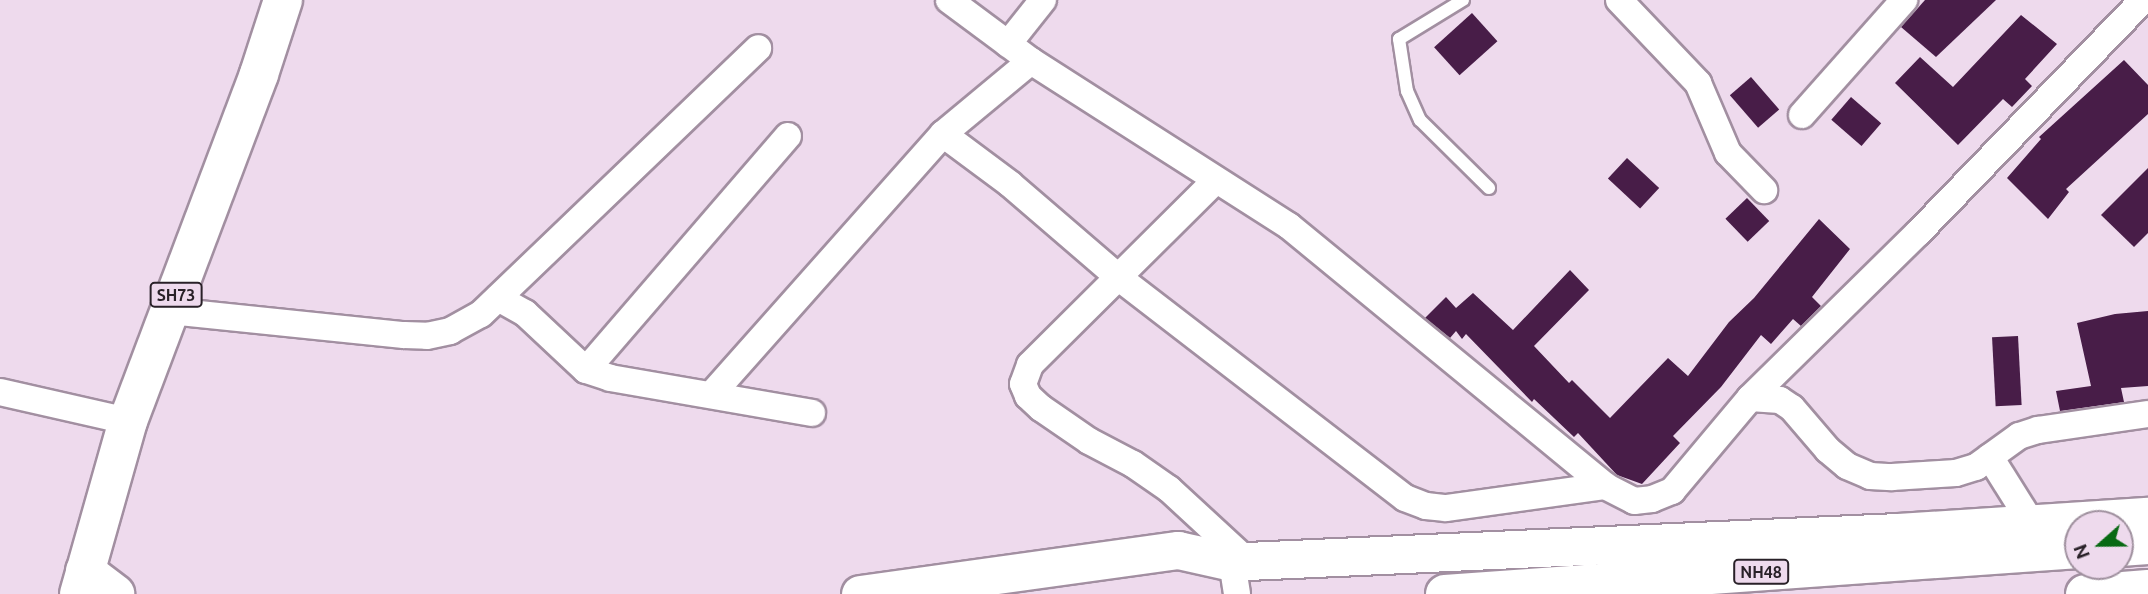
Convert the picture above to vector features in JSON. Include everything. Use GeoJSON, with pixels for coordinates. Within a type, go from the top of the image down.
{"type":"FeatureCollection","features":[{"type":"Feature","properties":{"kind":"main road","name":"SH73"},"geometry":{"type":"LineString","coordinates":[[82,582],[128,421],[259,74],[283,0]]}},
{"type":"Feature","properties":{"kind":"main road"},"geometry":{"type":"LineString","coordinates":[[860,594],[1178,550],[1239,572],[2148,516]]}},
{"type":"Feature","properties":{"kind":"main road","name":"NH48"},"geometry":{"type":"LineString","coordinates":[[1445,594],[2064,551]]}},
{"type":"Feature","properties":{"kind":"main road"},"geometry":{"type":"LineString","coordinates":[[82,582],[115,594]]}},
{"type":"Feature","properties":{"kind":"main road"},"geometry":{"type":"LineString","coordinates":[[2085,594],[2148,589]]}},
{"type":"Feature","properties":{"kind":"street"},"geometry":{"type":"LineString","coordinates":[[948,0],[1031,61],[1289,226],[1605,486],[1634,501],[1652,499],[1672,491],[1750,398],[1918,233],[2143,0]]}},
{"type":"Feature","properties":{"kind":"street"},"geometry":{"type":"LineString","coordinates":[[1008,44],[1043,0]]}},
{"type":"Feature","properties":{"kind":"street"},"geometry":{"type":"LineString","coordinates":[[1619,0],[1698,83],[1728,153],[1764,190]]}},
{"type":"Feature","properties":{"kind":"street"},"geometry":{"type":"LineString","coordinates":[[1802,115],[1903,0]]}},
{"type":"Feature","properties":{"kind":"street"},"geometry":{"type":"LineString","coordinates":[[170,311],[427,336],[450,331],[481,314],[758,48]]}},
{"type":"Feature","properties":{"kind":"street"},"geometry":{"type":"LineString","coordinates":[[712,394],[943,134],[1031,61]]}},
{"type":"Feature","properties":{"kind":"street"},"geometry":{"type":"LineString","coordinates":[[943,134],[1010,184],[1118,277],[1405,498],[1426,506],[1446,508],[1605,486]]}},
{"type":"Feature","properties":{"kind":"street"},"geometry":{"type":"LineString","coordinates":[[586,370],[788,136]]}},
{"type":"Feature","properties":{"kind":"street"},"geometry":{"type":"LineString","coordinates":[[1216,180],[1030,365],[1023,384],[1028,396],[1089,442],[1133,464],[1169,489],[1239,572]]}},
{"type":"Feature","properties":{"kind":"street"},"geometry":{"type":"LineString","coordinates":[[498,298],[525,313],[586,370],[610,378],[812,413]]}},
{"type":"Feature","properties":{"kind":"street"},"geometry":{"type":"LineString","coordinates":[[0,392],[128,421]]}},
{"type":"Feature","properties":{"kind":"street"},"geometry":{"type":"LineString","coordinates":[[1750,398],[1780,400],[1792,408],[1828,450],[1847,466],[1870,476],[1956,473],[1976,467],[2019,436],[2038,430],[2148,414]]}},
{"type":"Feature","properties":{"kind":"street"},"geometry":{"type":"LineString","coordinates":[[1990,457],[2032,524]]}},
{"type":"Feature","properties":{"kind":"lane"},"geometry":{"type":"LineString","coordinates":[[1463,0],[1399,39],[1407,90],[1420,120],[1489,188]]}},
{"type":"Feature","properties":{"kind":"building"},"geometry":{"type":"Polygon","coordinates":[[[1925,0],[1996,0],[1936,57],[1901,27],[1925,0]]]}},
{"type":"Feature","properties":{"kind":"building"},"geometry":{"type":"Polygon","coordinates":[[[1472,13],[1497,41],[1460,75],[1434,47],[1472,13]]]}},
{"type":"Feature","properties":{"kind":"building"},"geometry":{"type":"Polygon","coordinates":[[[2021,15],[2057,44],[2025,79],[2032,86],[2012,107],[2003,99],[1958,145],[1895,83],[1920,57],[1953,87],[2021,15]]]}},
{"type":"Feature","properties":{"kind":"building"},"geometry":{"type":"Polygon","coordinates":[[[2124,60],[2148,85],[2148,114],[2066,189],[2069,192],[2048,219],[2007,178],[2041,139],[2039,137],[2124,60]]]}},
{"type":"Feature","properties":{"kind":"building"},"geometry":{"type":"Polygon","coordinates":[[[1751,77],[1779,109],[1758,128],[1730,95],[1751,77]]]}},
{"type":"Feature","properties":{"kind":"building"},"geometry":{"type":"Polygon","coordinates":[[[1851,97],[1881,123],[1862,146],[1831,120],[1851,97]]]}},
{"type":"Feature","properties":{"kind":"building"},"geometry":{"type":"Polygon","coordinates":[[[1627,158],[1659,188],[1640,208],[1608,178],[1627,158]]]}},
{"type":"Feature","properties":{"kind":"building"},"geometry":{"type":"Polygon","coordinates":[[[2148,168],[2148,233],[2134,247],[2101,215],[2148,168]]]}},
{"type":"Feature","properties":{"kind":"building"},"geometry":{"type":"Polygon","coordinates":[[[1747,198],[1769,221],[1748,242],[1725,219],[1747,198]]]}},
{"type":"Feature","properties":{"kind":"building"},"geometry":{"type":"Polygon","coordinates":[[[1819,219],[1850,249],[1812,297],[1821,306],[1801,326],[1793,319],[1771,344],[1761,335],[1721,387],[1673,436],[1680,443],[1642,484],[1617,475],[1578,433],[1574,437],[1534,399],[1532,402],[1466,334],[1462,339],[1456,331],[1450,338],[1425,318],[1446,297],[1456,308],[1473,293],[1513,330],[1570,270],[1589,290],[1534,346],[1569,383],[1572,380],[1610,418],[1668,358],[1688,376],[1729,322],[1754,298],[1819,219]]]}},
{"type":"Feature","properties":{"kind":"building"},"geometry":{"type":"Polygon","coordinates":[[[2148,311],[2148,386],[2121,388],[2124,402],[2060,411],[2056,391],[2091,386],[2077,323],[2115,314],[2148,311]]]}},
{"type":"Feature","properties":{"kind":"building"},"geometry":{"type":"Polygon","coordinates":[[[2018,336],[2022,405],[1996,406],[1992,337],[2018,336]]]}}]}
